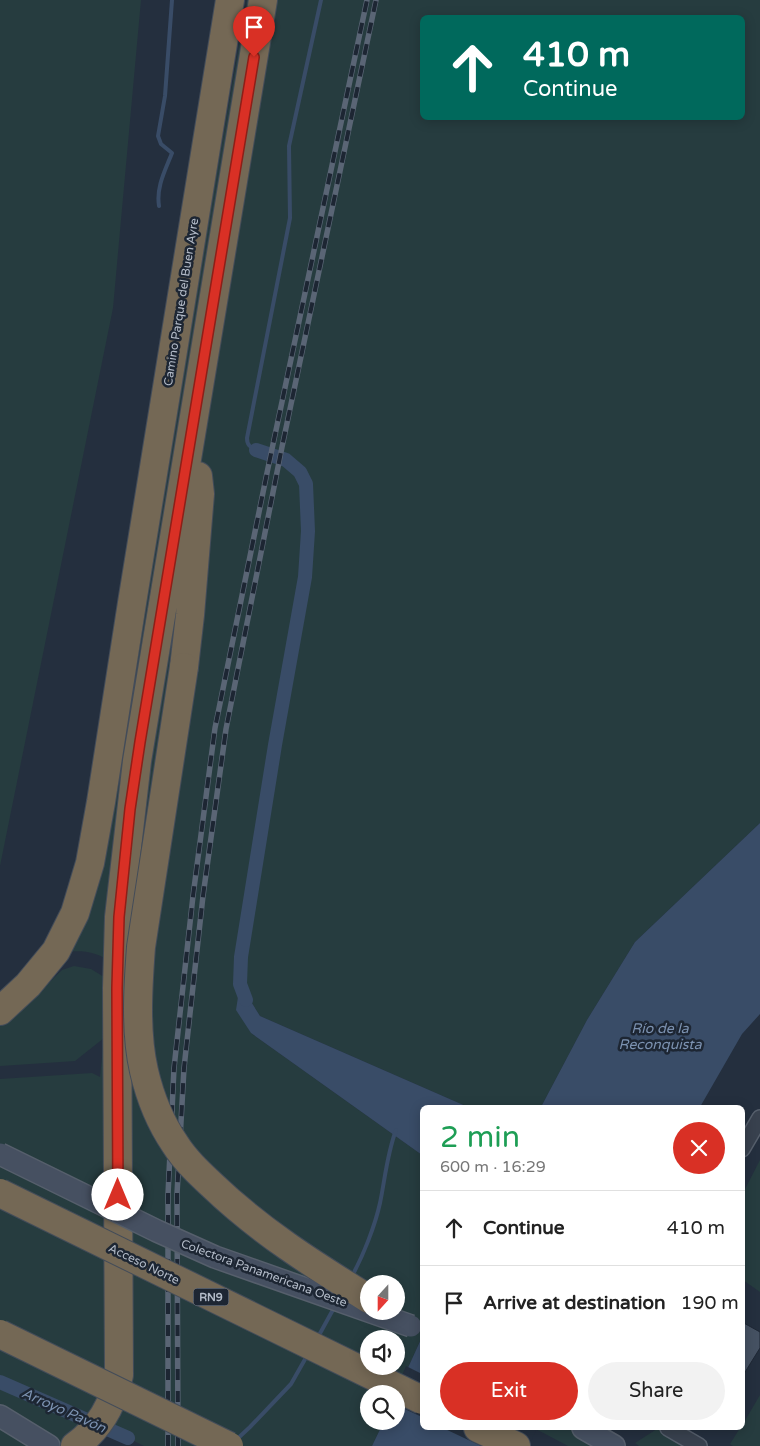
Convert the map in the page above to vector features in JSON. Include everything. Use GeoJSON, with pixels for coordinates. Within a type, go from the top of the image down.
{"type":"FeatureCollection","features":[{"type":"Feature","properties":{"kind":"highway"},"geometry":{"type":"LineString","coordinates":[[207,142],[210,0]]}},
{"type":"Feature","properties":{"kind":"highway","name":"Camino Parque del Buen Ayre"},"geometry":{"type":"LineString","coordinates":[[132,603],[230,0]]}},
{"type":"Feature","properties":{"kind":"highway"},"geometry":{"type":"LineString","coordinates":[[81,1442],[94,1430],[105,1414],[116,1390],[119,1365],[117,988],[119,917],[137,761],[263,0]]}},
{"type":"Feature","properties":{"kind":"highway"},"geometry":{"type":"LineString","coordinates":[[195,417],[200,494],[190,615],[184,666],[141,947],[139,1031],[143,1069],[155,1107],[167,1131],[176,1146],[204,1178],[264,1230],[360,1293]]}},
{"type":"Feature","properties":{"kind":"highway"},"geometry":{"type":"LineString","coordinates":[[0,986],[26,962],[44,936],[55,916],[67,886],[74,863],[132,603]]}},
{"type":"Feature","properties":{"kind":"highway"},"geometry":{"type":"LineString","coordinates":[[0,1011],[28,986],[56,951],[69,928],[83,890],[96,836],[132,603]]}},
{"type":"Feature","properties":{"kind":"highway","name":"Acceso Norte"},"geometry":{"type":"LineString","coordinates":[[0,1193],[420,1399]]}},
{"type":"Feature","properties":{"kind":"highway"},"geometry":{"type":"LineString","coordinates":[[402,1320],[417,1329]]}},
{"type":"Feature","properties":{"kind":"highway"},"geometry":{"type":"LineString","coordinates":[[0,1334],[229,1446]]}},
{"type":"Feature","properties":{"kind":"highway"},"geometry":{"type":"LineString","coordinates":[[482,1430],[516,1446]]}},
{"type":"Feature","properties":{"kind":"main road","name":"Colectora Panamericana Oeste"},"geometry":{"type":"LineString","coordinates":[[0,1154],[157,1232],[215,1257],[417,1329]]}},
{"type":"Feature","properties":{"kind":"main road"},"geometry":{"type":"LineString","coordinates":[[0,1416],[49,1446]]}},
{"type":"Feature","properties":{"kind":"main road"},"geometry":{"type":"LineString","coordinates":[[588,1431],[614,1446]]}},
{"type":"Feature","properties":{"kind":"street"},"geometry":{"type":"LineString","coordinates":[[745,1144],[760,1118]]}},
{"type":"Feature","properties":{"kind":"street"},"geometry":{"type":"LineString","coordinates":[[671,1430],[698,1446]]}},
{"type":"Feature","properties":{"kind":"green space"},"geometry":{"type":"Polygon","coordinates":[[[0,0],[141,0],[113,308],[0,866],[0,0]]]}},
{"type":"Feature","properties":{"kind":"green space"},"geometry":{"type":"Polygon","coordinates":[[[247,0],[253,0],[133,702],[108,1362],[98,1406],[69,1441],[54,1446],[0,1446],[0,1079],[92,1073],[100,1077],[104,1038],[75,1061],[0,1066],[0,1025],[19,1012],[62,970],[74,966],[91,969],[104,977],[110,961],[88,952],[63,952],[174,419],[247,0]]]}},
{"type":"Feature","properties":{"kind":"green space"},"geometry":{"type":"Polygon","coordinates":[[[263,0],[760,0],[760,823],[635,942],[587,1020],[542,1105],[463,1105],[260,1016],[240,985],[251,1033],[420,1154],[420,1341],[405,1374],[405,1330],[360,1330],[360,1375],[405,1375],[400,1385],[360,1385],[360,1430],[380,1430],[372,1446],[144,1446],[128,1438],[105,1414],[117,988],[263,0]]]}},
{"type":"Feature","properties":{"kind":"green space"},"geometry":{"type":"Polygon","coordinates":[[[760,1160],[760,1292],[745,1281],[745,1189],[760,1160]]]}},
{"type":"Feature","properties":{"kind":"green space"},"geometry":{"type":"Polygon","coordinates":[[[760,1395],[760,1446],[733,1446],[730,1444],[739,1430],[745,1430],[745,1421],[760,1395]]]}},
{"type":"Feature","properties":{"kind":"green space"},"geometry":{"type":"Polygon","coordinates":[[[538,1430],[583,1430],[610,1446],[568,1446],[538,1430]]]}},
{"type":"Feature","properties":{"kind":"green space"},"geometry":{"type":"Polygon","coordinates":[[[655,1430],[659,1430],[688,1446],[639,1446],[635,1443],[655,1430]]]}},
{"type":"Feature","properties":{"kind":"water","name":"Río de la Reconquista"},"geometry":{"type":"Polygon","coordinates":[[[760,823],[760,1014],[742,1034],[701,1105],[542,1105],[587,1020],[635,942],[760,823]]]}},
{"type":"Feature","properties":{"kind":"water"},"geometry":{"type":"Polygon","coordinates":[[[240,984],[260,1016],[463,1105],[420,1105],[420,1154],[251,1033],[236,1010],[240,984]]]}},
{"type":"Feature","properties":{"kind":"water"},"geometry":{"type":"Polygon","coordinates":[[[420,1341],[420,1430],[533,1430],[526,1446],[372,1446],[380,1430],[405,1430],[405,1385],[400,1385],[420,1341]]]}},
{"type":"Feature","properties":{"kind":"pier"},"geometry":{"type":"Polygon","coordinates":[[[406,1366],[420,1373],[420,1416],[405,1409],[405,1385],[398,1385],[402,1375],[405,1375],[406,1366]]]}},
{"type":"Feature","properties":{"kind":"pier"},"geometry":{"type":"Polygon","coordinates":[[[447,1430],[536,1430],[529,1446],[481,1446],[447,1430]]]}},
{"type":"Feature","properties":{"kind":"building"},"geometry":{"type":"Polygon","coordinates":[[[745,1324],[760,1332],[760,1348],[745,1372],[745,1324]]]}},
{"type":"Feature","properties":{"kind":"waterway"},"geometry":{"type":"LineString","coordinates":[[159,206],[160,186],[172,153],[161,144],[158,136],[165,96],[172,0]]}},
{"type":"Feature","properties":{"kind":"waterway"},"geometry":{"type":"LineString","coordinates":[[256,450],[249,446],[247,438],[290,218],[289,146],[321,0]]}},
{"type":"Feature","properties":{"kind":"waterway"},"geometry":{"type":"LineString","coordinates":[[246,1000],[240,984],[241,957],[275,745],[305,577],[308,531],[306,484],[300,472],[286,460],[256,450]]}},
{"type":"Feature","properties":{"kind":"waterway"},"geometry":{"type":"LineString","coordinates":[[352,1276],[375,1221],[388,1157],[396,1130]]}},
{"type":"Feature","properties":{"kind":"waterway"},"geometry":{"type":"LineString","coordinates":[[318,1337],[335,1306]]}},
{"type":"Feature","properties":{"kind":"waterway"},"geometry":{"type":"LineString","coordinates":[[236,1440],[291,1384],[308,1354]]}},
{"type":"Feature","properties":{"kind":"waterway","name":"Arroyo Pavón"},"geometry":{"type":"LineString","coordinates":[[0,1382],[128,1438]]}},
{"type":"Feature","properties":{"kind":"railway"},"geometry":{"type":"LineString","coordinates":[[168,1446],[168,1195],[174,1068],[193,896],[215,728],[367,0]]}},
{"type":"Feature","properties":{"kind":"railway"},"geometry":{"type":"LineString","coordinates":[[178,1446],[177,1194],[184,1068],[203,896],[226,729],[282,447],[376,0]]}},
{"type":"Feature","properties":{"kind":"route"},"geometry":{"type":"LineString","coordinates":[[118,1195],[117,988],[119,917],[130,809],[254,57]]}}]}
